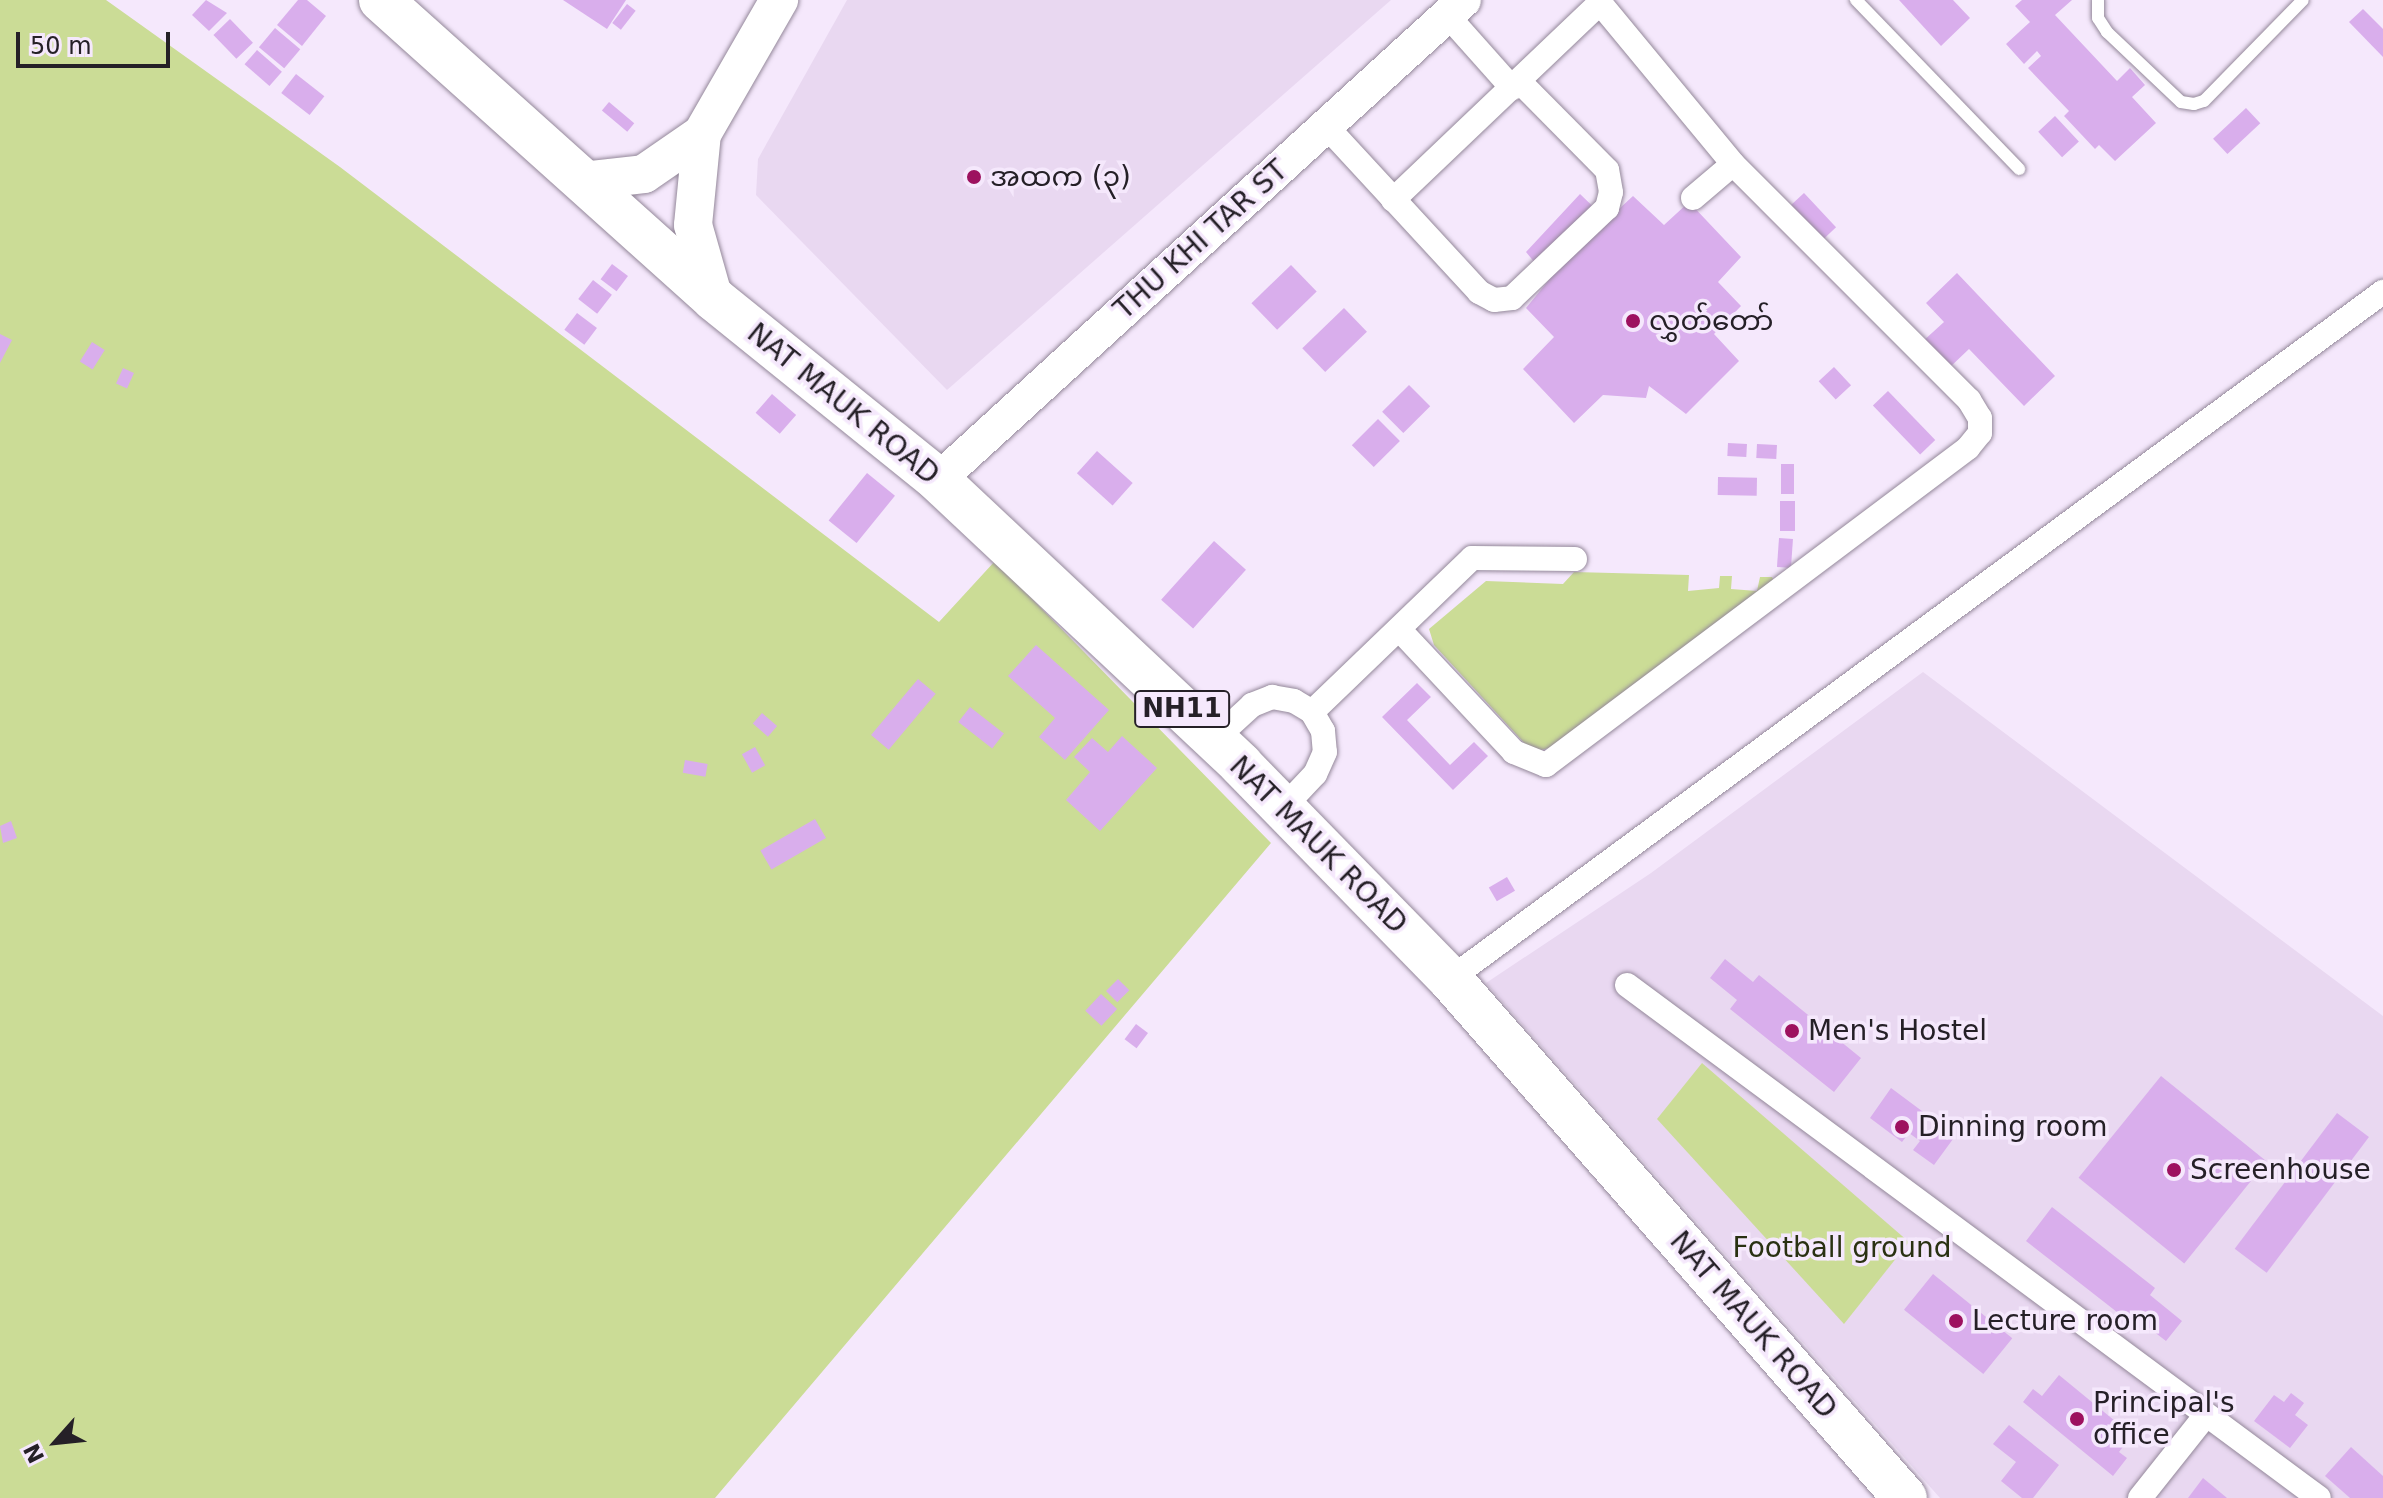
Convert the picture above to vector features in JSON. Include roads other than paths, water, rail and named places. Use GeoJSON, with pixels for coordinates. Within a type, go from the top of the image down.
{"type":"FeatureCollection","features":[{"type":"Feature","properties":{"kind":"highway","name":"NAT MAUK ROAD"},"geometry":{"type":"LineString","coordinates":[[381,0],[714,299],[938,480],[1214,740],[1450,979],[1905,1498]]}},
{"type":"Feature","properties":{"kind":"main road"},"geometry":{"type":"LineString","coordinates":[[714,299],[693,225],[702,134],[779,0]]}},
{"type":"Feature","properties":{"kind":"main road"},"geometry":{"type":"LineString","coordinates":[[583,181],[644,174],[702,134]]}},
{"type":"Feature","properties":{"kind":"street"},"geometry":{"type":"LineString","coordinates":[[1393,200],[1600,3],[1733,164],[1969,400],[1980,418],[1980,433],[1546,765],[1514,752],[1399,629]]}},
{"type":"Feature","properties":{"kind":"street"},"geometry":{"type":"LineString","coordinates":[[1326,126],[1479,292],[1494,300],[1512,298],[1523,288],[1607,208],[1611,192],[1607,170],[1515,84],[1455,8]]}},
{"type":"Feature","properties":{"kind":"street","name":"THU KHI TAR ST"},"geometry":{"type":"LineString","coordinates":[[938,480],[1455,8]]}},
{"type":"Feature","properties":{"kind":"street"},"geometry":{"type":"LineString","coordinates":[[1693,198],[1733,164]]}},
{"type":"Feature","properties":{"kind":"street"},"geometry":{"type":"LineString","coordinates":[[1450,979],[2383,292]]}},
{"type":"Feature","properties":{"kind":"street"},"geometry":{"type":"LineString","coordinates":[[1312,712],[1472,558],[1575,559]]}},
{"type":"Feature","properties":{"kind":"street"},"geometry":{"type":"LineString","coordinates":[[1214,740],[1252,705],[1272,697],[1294,701],[1312,712],[1323,731],[1325,752],[1315,774],[1283,808]]}},
{"type":"Feature","properties":{"kind":"street"},"geometry":{"type":"LineString","coordinates":[[1627,985],[2319,1498]]}},
{"type":"Feature","properties":{"kind":"street"},"geometry":{"type":"LineString","coordinates":[[2140,1498],[2206,1415]]}},
{"type":"Feature","properties":{"kind":"lane"},"geometry":{"type":"LineString","coordinates":[[1856,0],[2019,169]]}},
{"type":"Feature","properties":{"kind":"lane"},"geometry":{"type":"LineString","coordinates":[[2098,0],[2098,18],[2107,32],[2181,102],[2194,104],[2204,101],[2303,0]]}},
{"type":"Feature","properties":{"kind":"place","name":"အထက (၃)"},"geometry":{"type":"Point","coordinates":[974,177]}},
{"type":"Feature","properties":{"kind":"place","name":"လွှတ်တော်"},"geometry":{"type":"Point","coordinates":[1633,321]}},
{"type":"Feature","properties":{"kind":"place","name":"Men's Hostel"},"geometry":{"type":"Point","coordinates":[1792,1031]}},
{"type":"Feature","properties":{"kind":"place","name":"Dinning room"},"geometry":{"type":"Point","coordinates":[1902,1127]}},
{"type":"Feature","properties":{"kind":"place","name":"Screenhouse"},"geometry":{"type":"Point","coordinates":[2174,1170]}},
{"type":"Feature","properties":{"kind":"place","name":"Lecture room"},"geometry":{"type":"Point","coordinates":[1956,1321]}},
{"type":"Feature","properties":{"kind":"place","name":"Principal's office"},"geometry":{"type":"Point","coordinates":[2077,1419]}},
{"type":"Feature","properties":{"kind":"park label","name":"Football ground"},"geometry":{"type":"Point","coordinates":[1842,1248]}}]}
